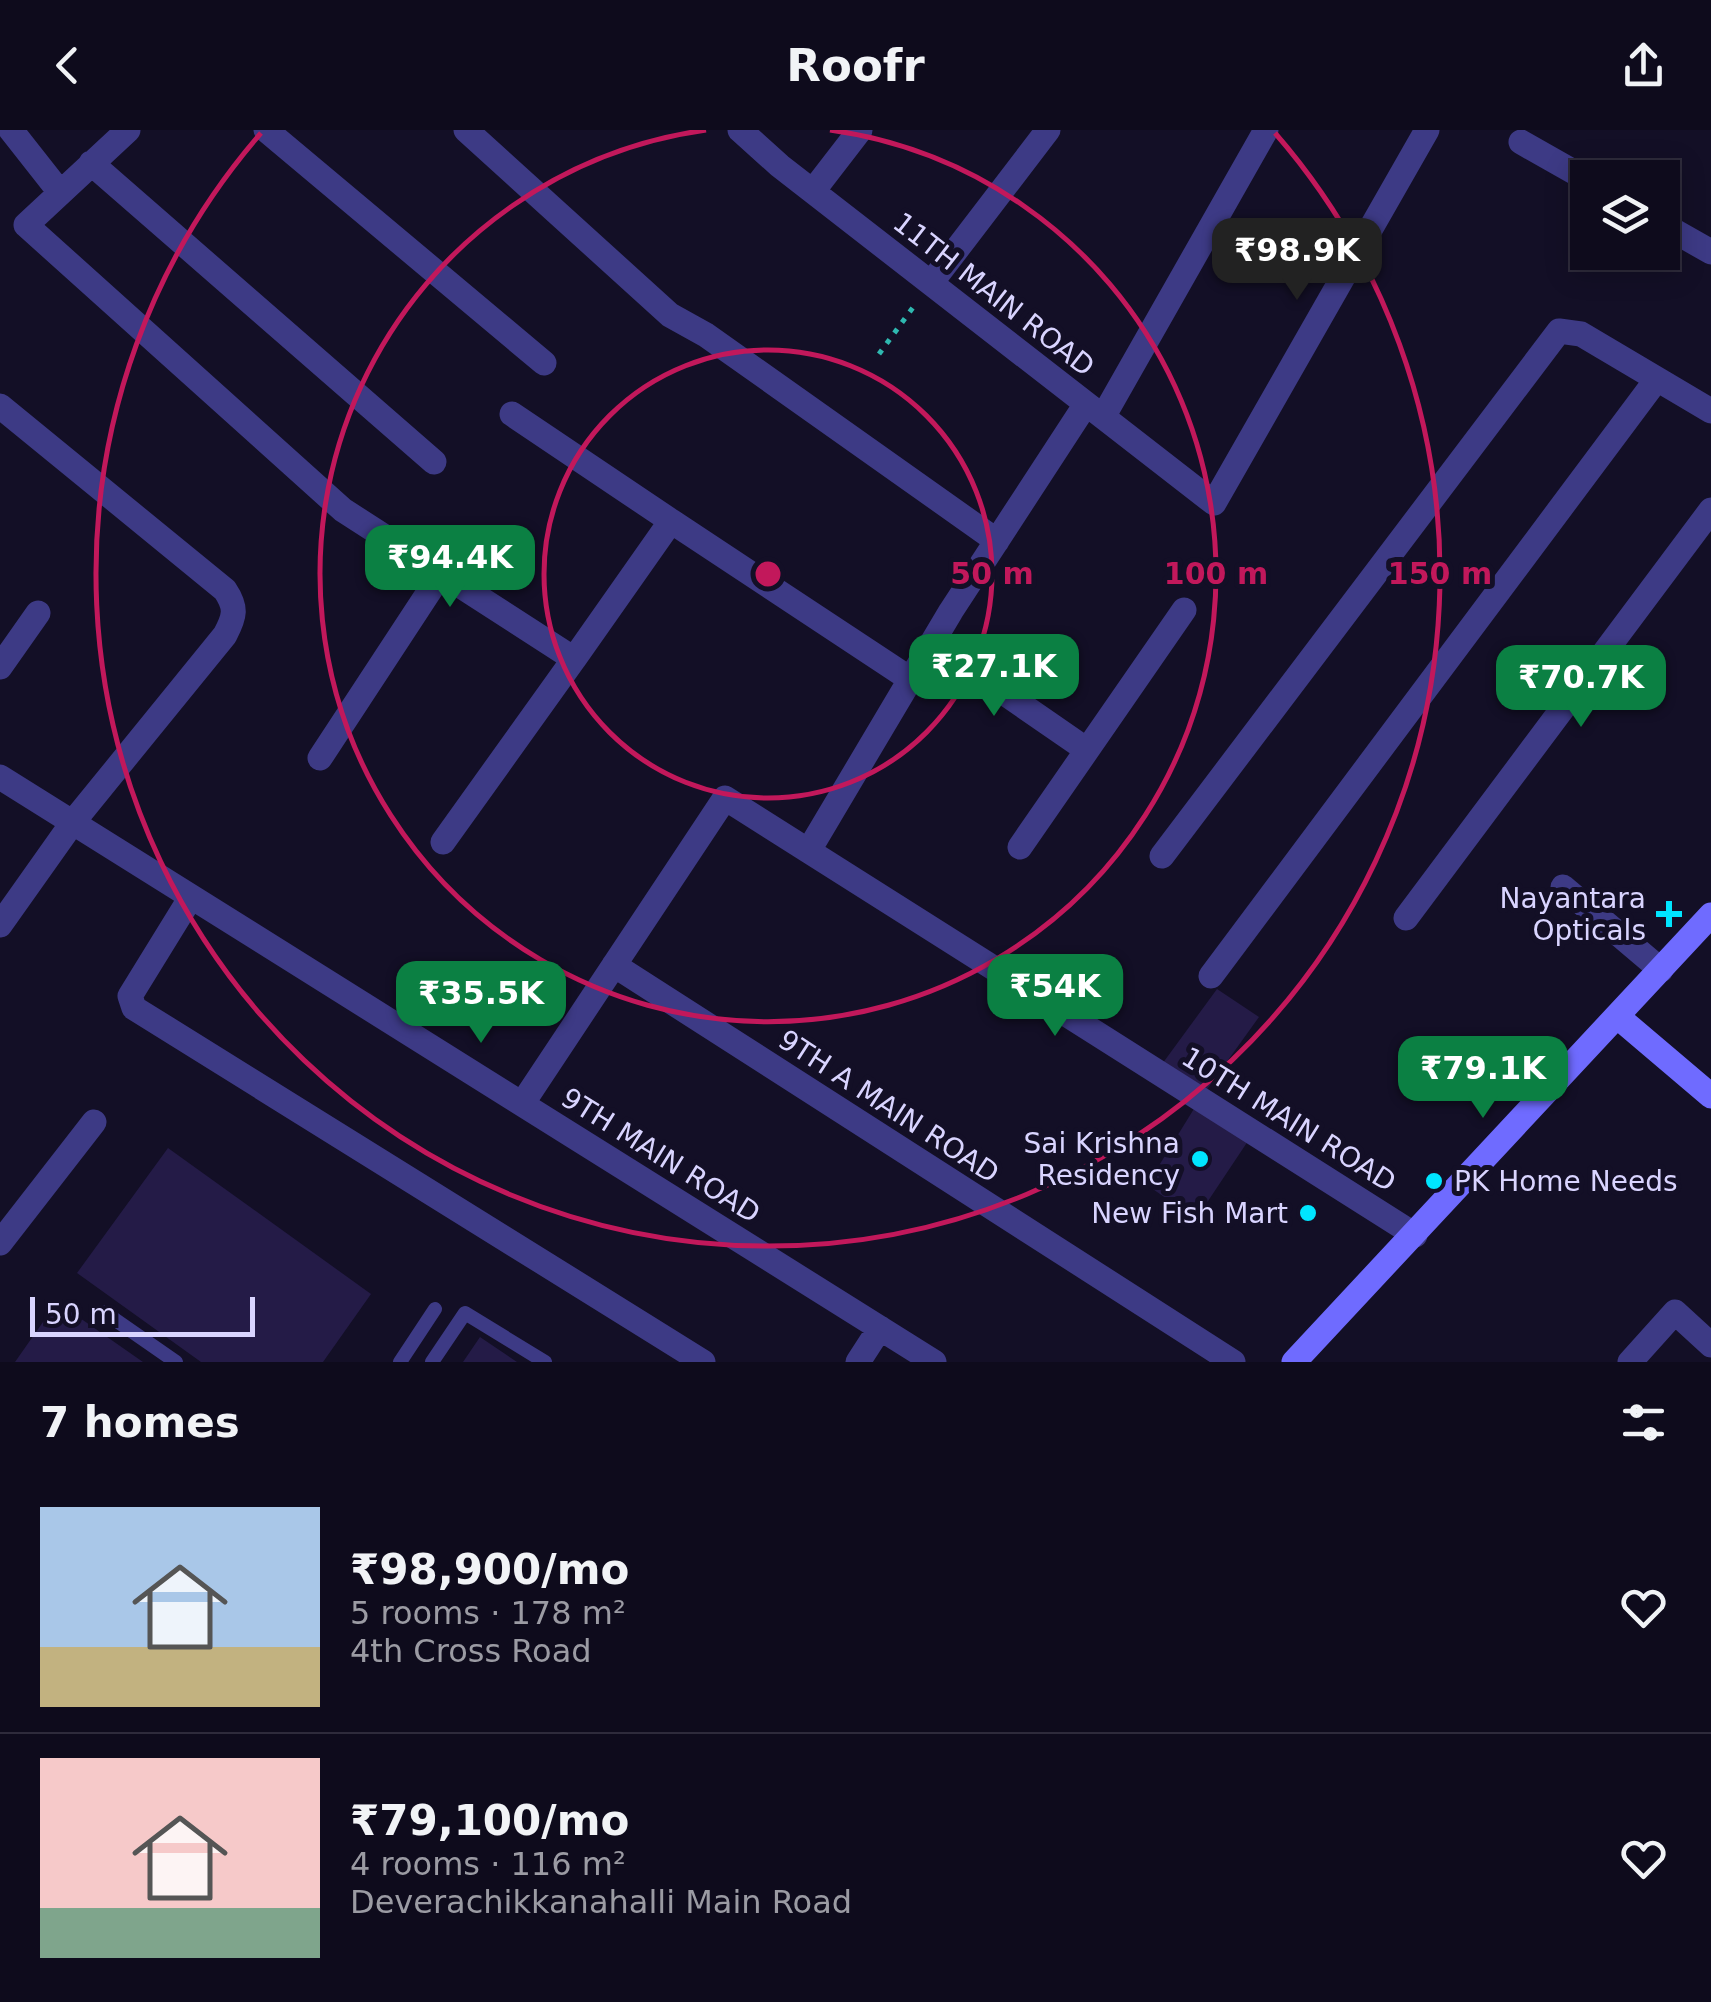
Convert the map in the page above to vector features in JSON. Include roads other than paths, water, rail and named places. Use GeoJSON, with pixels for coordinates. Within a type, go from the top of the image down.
{"type":"FeatureCollection","features":[{"type":"Feature","properties":{"kind":"street"},"geometry":{"type":"LineString","coordinates":[[11,130],[60,191]]}},
{"type":"Feature","properties":{"kind":"street"},"geometry":{"type":"LineString","coordinates":[[128,130],[26,225],[344,510],[574,659]]}},
{"type":"Feature","properties":{"kind":"street"},"geometry":{"type":"LineString","coordinates":[[266,130],[544,363]]}},
{"type":"Feature","properties":{"kind":"street"},"geometry":{"type":"LineString","coordinates":[[466,130],[670,315],[706,336],[997,541]]}},
{"type":"Feature","properties":{"kind":"street","name":"11TH MAIN ROAD"},"geometry":{"type":"LineString","coordinates":[[740,130],[813,192],[1214,503],[1428,130]]}},
{"type":"Feature","properties":{"kind":"street"},"geometry":{"type":"LineString","coordinates":[[813,192],[860,130]]}},
{"type":"Feature","properties":{"kind":"street"},"geometry":{"type":"LineString","coordinates":[[931,283],[1048,130]]}},
{"type":"Feature","properties":{"kind":"street"},"geometry":{"type":"LineString","coordinates":[[809,850],[932,642],[997,541],[1094,410],[1266,130]]}},
{"type":"Feature","properties":{"kind":"street"},"geometry":{"type":"LineString","coordinates":[[1521,142],[1570,170]]}},
{"type":"Feature","properties":{"kind":"street"},"geometry":{"type":"LineString","coordinates":[[91,163],[434,462]]}},
{"type":"Feature","properties":{"kind":"street"},"geometry":{"type":"LineString","coordinates":[[1680,234],[1711,252]]}},
{"type":"Feature","properties":{"kind":"street"},"geometry":{"type":"LineString","coordinates":[[1162,856],[1559,332],[1581,334],[1711,411]]}},
{"type":"Feature","properties":{"kind":"street"},"geometry":{"type":"LineString","coordinates":[[1211,976],[1657,379]]}},
{"type":"Feature","properties":{"kind":"street"},"geometry":{"type":"LineString","coordinates":[[0,406],[225,590],[234,602],[234,617],[226,635],[72,822],[0,925]]}},
{"type":"Feature","properties":{"kind":"street"},"geometry":{"type":"LineString","coordinates":[[512,414],[910,679]]}},
{"type":"Feature","properties":{"kind":"street"},"geometry":{"type":"LineString","coordinates":[[1406,918],[1711,510]]}},
{"type":"Feature","properties":{"kind":"street"},"geometry":{"type":"LineString","coordinates":[[443,842],[671,521]]}},
{"type":"Feature","properties":{"kind":"street"},"geometry":{"type":"LineString","coordinates":[[320,758],[442,572]]}},
{"type":"Feature","properties":{"kind":"street"},"geometry":{"type":"LineString","coordinates":[[1020,848],[1184,610]]}},
{"type":"Feature","properties":{"kind":"street"},"geometry":{"type":"LineString","coordinates":[[0,667],[38,613]]}},
{"type":"Feature","properties":{"kind":"street"},"geometry":{"type":"LineString","coordinates":[[932,642],[1088,750]]}},
{"type":"Feature","properties":{"kind":"street","name":"9TH MAIN ROAD"},"geometry":{"type":"LineString","coordinates":[[0,776],[934,1362]]}},
{"type":"Feature","properties":{"kind":"street","name":"10TH MAIN ROAD"},"geometry":{"type":"LineString","coordinates":[[614,966],[725,798],[1415,1235]]}},
{"type":"Feature","properties":{"kind":"street"},"geometry":{"type":"LineString","coordinates":[[1563,887],[1661,970]]}},
{"type":"Feature","properties":{"kind":"street"},"geometry":{"type":"LineString","coordinates":[[192,897],[130,996],[134,1008],[703,1362]]}},
{"type":"Feature","properties":{"kind":"street"},"geometry":{"type":"LineString","coordinates":[[1294,1362],[1711,915]]}},
{"type":"Feature","properties":{"kind":"street"},"geometry":{"type":"LineString","coordinates":[[522,1104],[614,966]]}},
{"type":"Feature","properties":{"kind":"street","name":"9TH A MAIN ROAD"},"geometry":{"type":"LineString","coordinates":[[614,966],[1233,1362]]}},
{"type":"Feature","properties":{"kind":"street"},"geometry":{"type":"LineString","coordinates":[[1618,1017],[1711,1096]]}},
{"type":"Feature","properties":{"kind":"street"},"geometry":{"type":"LineString","coordinates":[[0,1243],[94,1122]]}},
{"type":"Feature","properties":{"kind":"street"},"geometry":{"type":"LineString","coordinates":[[1630,1362],[1675,1312],[1711,1345]]}},
{"type":"Feature","properties":{"kind":"street"},"geometry":{"type":"LineString","coordinates":[[858,1362],[880,1328]]}},
{"type":"Feature","properties":{"kind":"lane"},"geometry":{"type":"LineString","coordinates":[[400,1362],[435,1309]]}},
{"type":"Feature","properties":{"kind":"lane"},"geometry":{"type":"LineString","coordinates":[[104,1312],[176,1362]]}},
{"type":"Feature","properties":{"kind":"lane"},"geometry":{"type":"LineString","coordinates":[[432,1362],[465,1313],[546,1362]]}},
{"type":"Feature","properties":{"kind":"place","name":"Nayantara Opticals"},"geometry":{"type":"Point","coordinates":[1669,914]}},
{"type":"Feature","properties":{"kind":"place","name":"Sai Krishna Residency"},"geometry":{"type":"Point","coordinates":[1200,1159]}},
{"type":"Feature","properties":{"kind":"place","name":"PK Home Needs"},"geometry":{"type":"Point","coordinates":[1434,1181]}},
{"type":"Feature","properties":{"kind":"place","name":"New Fish Mart"},"geometry":{"type":"Point","coordinates":[1308,1213]}}]}
